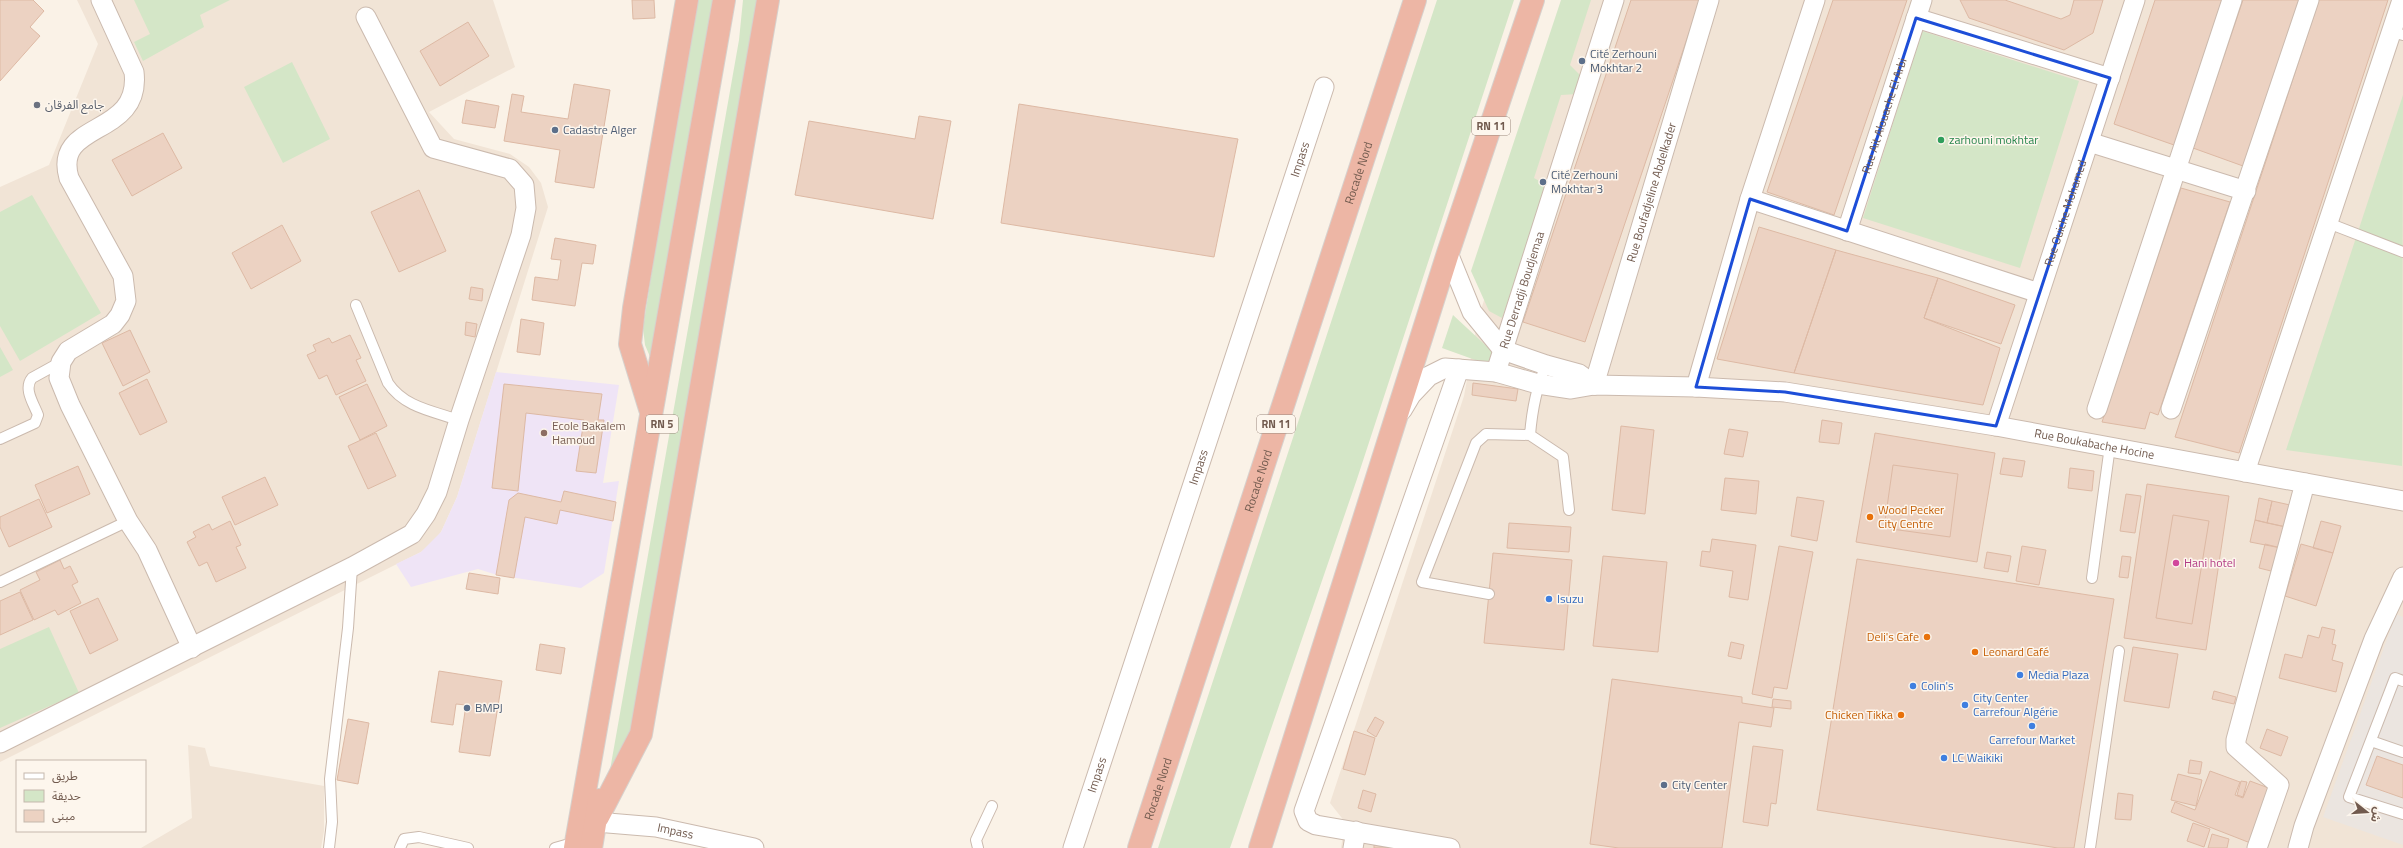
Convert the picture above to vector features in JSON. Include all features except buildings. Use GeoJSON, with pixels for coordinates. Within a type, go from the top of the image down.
{"type":"FeatureCollection","features":[{"type":"Feature","properties":{"kind":"highway","name":"RN 5"},"geometry":{"type":"LineString","coordinates":[[652,414],[630,344],[634,308],[687,0]]}},
{"type":"Feature","properties":{"kind":"highway","name":"RN 5"},"geometry":{"type":"LineString","coordinates":[[581,846],[652,414],[724,0]]}},
{"type":"Feature","properties":{"kind":"highway","name":"RN 5"},"geometry":{"type":"LineString","coordinates":[[581,846],[596,822],[734,0]]}},
{"type":"Feature","properties":{"kind":"highway"},"geometry":{"type":"LineString","coordinates":[[596,822],[641,734],[768,0]]}},
{"type":"Feature","properties":{"kind":"highway","name":"Rocade Nord"},"geometry":{"type":"LineString","coordinates":[[1139,848],[1415,0]]}},
{"type":"Feature","properties":{"kind":"highway","name":"RN 11"},"geometry":{"type":"LineString","coordinates":[[1260,848],[1448,252],[1533,0]]}},
{"type":"Feature","properties":{"kind":"street"},"geometry":{"type":"LineString","coordinates":[[101,0],[134,72],[135,83],[127,108],[120,116],[76,142],[69,156],[66,169],[69,178],[123,276],[126,300],[120,316],[113,324],[80,341],[68,351],[61,362],[59,378],[70,405],[128,521],[147,550],[192,648]]}},
{"type":"Feature","properties":{"kind":"street","name":"Rue Derradji Boudjemaa"},"geometry":{"type":"LineString","coordinates":[[1594,384],[1579,374],[1546,365],[1503,350],[1614,0]]}},
{"type":"Feature","properties":{"kind":"street","name":"Rue Boufadjeline Abdelkader"},"geometry":{"type":"LineString","coordinates":[[1594,384],[1709,0]]}},
{"type":"Feature","properties":{"kind":"street"},"geometry":{"type":"LineString","coordinates":[[1393,425],[1411,395],[1429,376],[1445,368],[1496,372],[1538,384],[1571,389],[1594,384],[1696,387],[1750,199],[1815,0]]}},
{"type":"Feature","properties":{"kind":"street","name":"Rue Ait Alouache El Arbi"},"geometry":{"type":"LineString","coordinates":[[1847,231],[1922,0]]}},
{"type":"Feature","properties":{"kind":"street","name":"Rue Ouiche Mohamed"},"geometry":{"type":"LineString","coordinates":[[1996,426],[2136,0]]}},
{"type":"Feature","properties":{"kind":"street"},"geometry":{"type":"LineString","coordinates":[[2097,409],[2232,0]]}},
{"type":"Feature","properties":{"kind":"street"},"geometry":{"type":"LineString","coordinates":[[2171,409],[2246,192],[2309,0]]}},
{"type":"Feature","properties":{"kind":"street"},"geometry":{"type":"LineString","coordinates":[[2245,472],[2328,223],[2397,34],[2402,0]]}},
{"type":"Feature","properties":{"kind":"street"},"geometry":{"type":"LineString","coordinates":[[0,742],[192,648],[352,567],[412,534],[426,514],[437,492],[459,420],[521,234],[526,208],[524,185],[510,169],[433,148],[366,17]]}},
{"type":"Feature","properties":{"kind":"street"},"geometry":{"type":"LineString","coordinates":[[1916,18],[2110,78]]}},
{"type":"Feature","properties":{"kind":"street","name":"Impass"},"geometry":{"type":"LineString","coordinates":[[1073,848],[1324,86]]}},
{"type":"Feature","properties":{"kind":"street"},"geometry":{"type":"LineString","coordinates":[[2089,142],[2246,192]]}},
{"type":"Feature","properties":{"kind":"street"},"geometry":{"type":"LineString","coordinates":[[1750,199],[2039,293]]}},
{"type":"Feature","properties":{"kind":"street"},"geometry":{"type":"LineString","coordinates":[[1448,252],[1472,312],[1503,350],[1496,372]]}},
{"type":"Feature","properties":{"kind":"street"},"geometry":{"type":"LineString","coordinates":[[1450,848],[1355,839],[1308,821],[1304,811],[1459,369]]}},
{"type":"Feature","properties":{"kind":"street","name":"Rue Boukabache Hocine"},"geometry":{"type":"LineString","coordinates":[[1696,387],[1785,392],[1996,426],[2403,501]]}},
{"type":"Feature","properties":{"kind":"street"},"geometry":{"type":"LineString","coordinates":[[2257,848],[2279,785],[2236,747],[2236,740],[2305,483]]}},
{"type":"Feature","properties":{"kind":"street"},"geometry":{"type":"LineString","coordinates":[[2298,848],[2304,826],[2374,639],[2403,577]]}},
{"type":"Feature","properties":{"kind":"street","name":"Impass"},"geometry":{"type":"LineString","coordinates":[[596,822],[656,827],[754,848]]}},
{"type":"Feature","properties":{"kind":"lane"},"geometry":{"type":"LineString","coordinates":[[2328,223],[2403,252]]}},
{"type":"Feature","properties":{"kind":"lane"},"geometry":{"type":"LineString","coordinates":[[356,305],[388,383],[396,394],[405,401],[459,420]]}},
{"type":"Feature","properties":{"kind":"lane"},"geometry":{"type":"LineString","coordinates":[[0,439],[35,423],[38,419],[38,415],[28,388],[28,382],[32,378],[61,362]]}},
{"type":"Feature","properties":{"kind":"lane"},"geometry":{"type":"LineString","coordinates":[[1530,435],[1532,408],[1538,384],[1546,365]]}},
{"type":"Feature","properties":{"kind":"lane"},"geometry":{"type":"LineString","coordinates":[[1489,594],[1422,582],[1476,443],[1486,434],[1530,435],[1563,458],[1569,510]]}},
{"type":"Feature","properties":{"kind":"lane"},"geometry":{"type":"LineString","coordinates":[[2092,578],[2110,446]]}},
{"type":"Feature","properties":{"kind":"lane"},"geometry":{"type":"LineString","coordinates":[[0,582],[128,521]]}},
{"type":"Feature","properties":{"kind":"lane"},"geometry":{"type":"LineString","coordinates":[[329,848],[332,822],[330,780],[348,628],[352,567]]}},
{"type":"Feature","properties":{"kind":"lane"},"geometry":{"type":"LineString","coordinates":[[2090,848],[2119,651]]}},
{"type":"Feature","properties":{"kind":"lane"},"geometry":{"type":"LineString","coordinates":[[2403,681],[2395,678],[2349,797],[2403,814]]}},
{"type":"Feature","properties":{"kind":"lane"},"geometry":{"type":"LineString","coordinates":[[2371,741],[2403,752]]}},
{"type":"Feature","properties":{"kind":"lane"},"geometry":{"type":"LineString","coordinates":[[978,848],[976,840],[992,806]]}},
{"type":"Feature","properties":{"kind":"lane"},"geometry":{"type":"LineString","coordinates":[[400,848],[404,839],[419,837],[468,848]]}},
{"type":"Feature","properties":{"kind":"lane"},"geometry":{"type":"LineString","coordinates":[[555,848],[581,846]]}},
{"type":"Feature","properties":{"kind":"highlighted area"},"geometry":{"type":"Polygon","coordinates":[[[1916,18],[2110,78],[1996,426],[1785,392],[1696,387],[1750,199],[1847,231],[1916,18]]]}},
{"type":"Feature","properties":{"kind":"shaded area"},"geometry":{"type":"Polygon","coordinates":[[[77,0],[493,0],[515,67],[429,112],[454,139],[510,154],[529,167],[541,183],[548,207],[457,497],[441,532],[433,542],[421,552],[0,762],[0,187],[49,165],[98,44],[77,0]]]}},
{"type":"Feature","properties":{"kind":"shaded area"},"geometry":{"type":"Polygon","coordinates":[[[1580,0],[2403,0],[2403,848],[1341,848],[1345,822],[1330,803],[1464,396],[1478,319],[1580,0]]]}},
{"type":"Feature","properties":{"kind":"shaded area","name":"Ecole Bakalem Hamoud"},"geometry":{"type":"Polygon","coordinates":[[[496,372],[619,385],[603,483],[619,481],[604,573],[581,588],[497,575],[478,569],[411,587],[396,564],[421,552],[441,532],[457,497],[496,372]]]}},
{"type":"Feature","properties":{"kind":"shaded area"},"geometry":{"type":"Polygon","coordinates":[[[2396,614],[2403,617],[2403,845],[2323,817],[2396,614]]]}},
{"type":"Feature","properties":{"kind":"shaded area"},"geometry":{"type":"Polygon","coordinates":[[[188,745],[205,748],[210,766],[324,786],[324,831],[321,848],[141,848],[192,818],[188,745]]]}},
{"type":"Feature","properties":{"kind":"green space"},"geometry":{"type":"Polygon","coordinates":[[[134,0],[230,0],[200,15],[204,27],[143,61],[134,42],[150,34],[134,0]]]}},
{"type":"Feature","properties":{"kind":"green space"},"geometry":{"type":"Polygon","coordinates":[[[695,0],[718,0],[654,366],[645,345],[643,328],[695,0]]]}},
{"type":"Feature","properties":{"kind":"green space"},"geometry":{"type":"Polygon","coordinates":[[[743,0],[758,0],[639,724],[607,787],[739,40],[743,0]]]}},
{"type":"Feature","properties":{"kind":"green space"},"geometry":{"type":"Polygon","coordinates":[[[1437,0],[1514,0],[1357,479],[1230,848],[1158,848],[1437,0]]]}},
{"type":"Feature","properties":{"kind":"green space"},"geometry":{"type":"Polygon","coordinates":[[[1561,0],[1591,0],[1570,65],[1583,78],[1578,94],[1561,95],[1534,178],[1548,186],[1502,318],[1489,311],[1471,271],[1561,0]]]}},
{"type":"Feature","properties":{"kind":"green space","name":"zarhouni mokhtar"},"geometry":{"type":"Polygon","coordinates":[[[1922,31],[2079,81],[2020,268],[1863,218],[1922,31]]]}},
{"type":"Feature","properties":{"kind":"green space"},"geometry":{"type":"Polygon","coordinates":[[[292,62],[330,139],[283,163],[244,87],[292,62]]]}},
{"type":"Feature","properties":{"kind":"green space"},"geometry":{"type":"Polygon","coordinates":[[[2403,95],[2402,466],[2286,450],[2403,95]]]}},
{"type":"Feature","properties":{"kind":"green space"},"geometry":{"type":"Polygon","coordinates":[[[32,195],[101,313],[20,361],[0,326],[0,212],[32,195]]]}},
{"type":"Feature","properties":{"kind":"green space"},"geometry":{"type":"Polygon","coordinates":[[[1453,315],[1495,354],[1492,366],[1442,348],[1453,315]]]}},
{"type":"Feature","properties":{"kind":"green space"},"geometry":{"type":"Polygon","coordinates":[[[0,347],[13,370],[0,377],[0,347]]]}},
{"type":"Feature","properties":{"kind":"green space"},"geometry":{"type":"Polygon","coordinates":[[[49,627],[79,693],[0,728],[0,649],[49,627]]]}},
{"type":"Feature","properties":{"kind":"place","name":"Cité Zerhouni Mokhtar 2"},"geometry":{"type":"Point","coordinates":[1582,61]}},
{"type":"Feature","properties":{"kind":"place","name":"جامع الفرقان"},"geometry":{"type":"Point","coordinates":[37,105]}},
{"type":"Feature","properties":{"kind":"place","name":"Cadastre Alger"},"geometry":{"type":"Point","coordinates":[555,130]}},
{"type":"Feature","properties":{"kind":"place","name":"zarhouni mokhtar"},"geometry":{"type":"Point","coordinates":[1941,140]}},
{"type":"Feature","properties":{"kind":"place","name":"Cité Zerhouni Mokhtar 3"},"geometry":{"type":"Point","coordinates":[1543,182]}},
{"type":"Feature","properties":{"kind":"place","name":"Ecole Bakalem Hamoud"},"geometry":{"type":"Point","coordinates":[544,433]}},
{"type":"Feature","properties":{"kind":"place","name":"Wood Pecker City Centre"},"geometry":{"type":"Point","coordinates":[1870,517]}},
{"type":"Feature","properties":{"kind":"place","name":"Hani hotel"},"geometry":{"type":"Point","coordinates":[2176,563]}},
{"type":"Feature","properties":{"kind":"place","name":"Isuzu"},"geometry":{"type":"Point","coordinates":[1549,599]}},
{"type":"Feature","properties":{"kind":"place","name":"Deli's Cafe"},"geometry":{"type":"Point","coordinates":[1927,637]}},
{"type":"Feature","properties":{"kind":"place","name":"Leonard Café"},"geometry":{"type":"Point","coordinates":[1975,652]}},
{"type":"Feature","properties":{"kind":"place","name":"Media Plaza"},"geometry":{"type":"Point","coordinates":[2020,675]}},
{"type":"Feature","properties":{"kind":"place","name":"Colin's"},"geometry":{"type":"Point","coordinates":[1913,686]}},
{"type":"Feature","properties":{"kind":"place","name":"City Center Carrefour Algérie"},"geometry":{"type":"Point","coordinates":[1965,705]}},
{"type":"Feature","properties":{"kind":"place","name":"BMPJ"},"geometry":{"type":"Point","coordinates":[467,708]}},
{"type":"Feature","properties":{"kind":"place","name":"Chicken Tikka"},"geometry":{"type":"Point","coordinates":[1901,715]}},
{"type":"Feature","properties":{"kind":"place","name":"Carrefour Market"},"geometry":{"type":"Point","coordinates":[2032,726]}},
{"type":"Feature","properties":{"kind":"place","name":"LC Waikiki"},"geometry":{"type":"Point","coordinates":[1944,758]}},
{"type":"Feature","properties":{"kind":"place","name":"City Center"},"geometry":{"type":"Point","coordinates":[1664,785]}}]}
